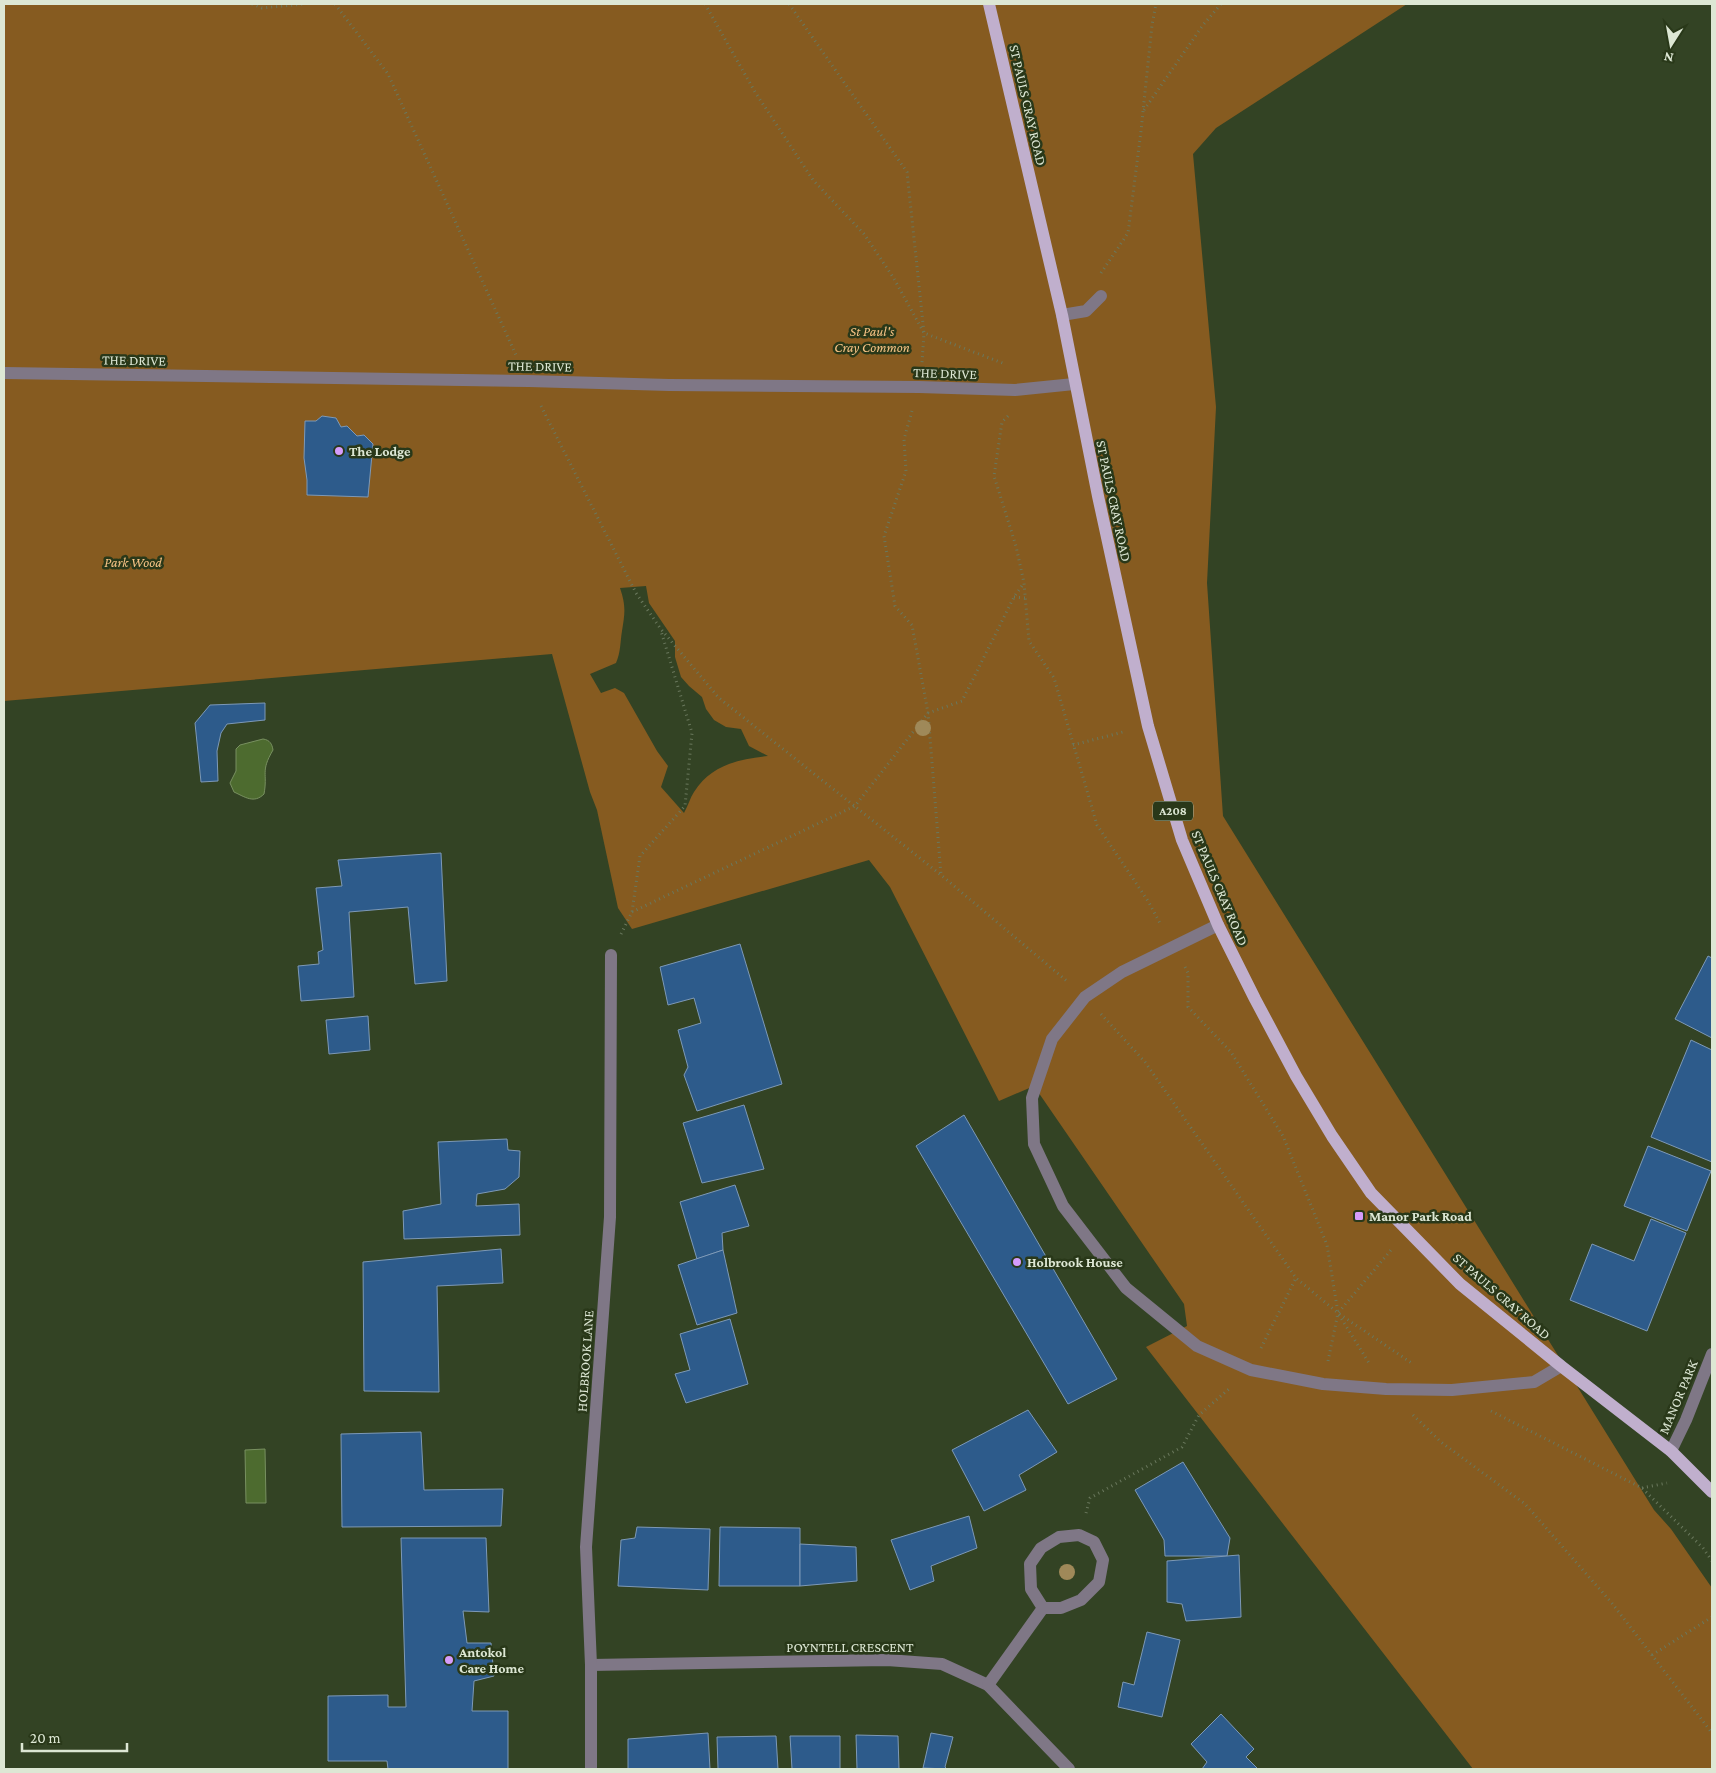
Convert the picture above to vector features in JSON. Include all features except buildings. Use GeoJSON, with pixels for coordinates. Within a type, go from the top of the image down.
{"type":"FeatureCollection","features":[{"type":"Feature","properties":{"kind":"main road","name":"ST PAULS CRAY ROAD"},"geometry":{"type":"LineString","coordinates":[[989,4],[1062,315],[1074,384],[1148,726],[1182,840],[1218,924],[1291,1068],[1332,1136],[1371,1193],[1460,1284],[1561,1366],[1671,1451],[1712,1492]]}},
{"type":"Feature","properties":{"kind":"street"},"geometry":{"type":"LineString","coordinates":[[1062,315],[1086,311],[1101,296]]}},
{"type":"Feature","properties":{"kind":"street","name":"THE DRIVE"},"geometry":{"type":"LineString","coordinates":[[4,373],[1015,390],[1074,384]]}},
{"type":"Feature","properties":{"kind":"street"},"geometry":{"type":"LineString","coordinates":[[1218,924],[1122,972],[1085,997],[1052,1039],[1032,1098],[1034,1144],[1063,1206],[1126,1288],[1196,1346],[1251,1370],[1323,1384],[1386,1389],[1452,1390],[1534,1382],[1561,1366]]}},
{"type":"Feature","properties":{"kind":"street","name":"HOLBROOK LANE"},"geometry":{"type":"LineString","coordinates":[[591,1769],[586,1547],[610,1216],[611,955]]}},
{"type":"Feature","properties":{"kind":"street","name":"MANOR PARK"},"geometry":{"type":"LineString","coordinates":[[1671,1451],[1686,1420],[1712,1354]]}},
{"type":"Feature","properties":{"kind":"street"},"geometry":{"type":"LineString","coordinates":[[1079,1535],[1094,1542],[1103,1560],[1099,1582],[1081,1600],[1061,1608],[1043,1608],[1030,1589],[1030,1564],[1041,1548],[1060,1537],[1079,1535]]}},
{"type":"Feature","properties":{"kind":"street"},"geometry":{"type":"LineString","coordinates":[[988,1685],[1043,1608]]}},
{"type":"Feature","properties":{"kind":"street","name":"POYNTELL CRESCENT"},"geometry":{"type":"LineString","coordinates":[[590,1665],[887,1660],[942,1664],[988,1685],[1069,1769]]}},
{"type":"Feature","properties":{"kind":"path"},"geometry":{"type":"LineString","coordinates":[[252,4],[262,8],[304,4]]}},
{"type":"Feature","properties":{"kind":"path"},"geometry":{"type":"LineString","coordinates":[[335,4],[388,74],[529,381],[636,593],[660,628],[719,698],[941,875],[1085,997],[1145,1062],[1296,1278],[1338,1313],[1452,1390],[1501,1417],[1642,1488],[1703,1548],[1712,1561]]}},
{"type":"Feature","properties":{"kind":"path"},"geometry":{"type":"LineString","coordinates":[[789,4],[907,172],[924,333],[1012,366]]}},
{"type":"Feature","properties":{"kind":"path"},"geometry":{"type":"LineString","coordinates":[[1080,311],[1080,305],[1128,233],[1156,4]]}},
{"type":"Feature","properties":{"kind":"path"},"geometry":{"type":"LineString","coordinates":[[1143,112],[1203,25],[1221,4]]}},
{"type":"Feature","properties":{"kind":"path"},"geometry":{"type":"LineString","coordinates":[[1032,389],[1002,422],[994,476],[1016,546],[1024,583],[1029,641],[1054,678],[1097,825],[1148,901],[1188,973],[1188,1007],[1231,1052],[1284,1136],[1327,1245],[1338,1313],[1323,1384]]}},
{"type":"Feature","properties":{"kind":"path"},"geometry":{"type":"LineString","coordinates":[[632,912],[854,806],[928,713],[962,701],[1014,597],[1024,583]]}},
{"type":"Feature","properties":{"kind":"path"},"geometry":{"type":"LineString","coordinates":[[1014,597],[1025,598]]}},
{"type":"Feature","properties":{"kind":"path"},"geometry":{"type":"LineString","coordinates":[[611,955],[632,912],[640,856],[685,806],[692,733],[660,628]]}},
{"type":"Feature","properties":{"kind":"path"},"geometry":{"type":"LineString","coordinates":[[1073,745],[1148,726]]}},
{"type":"Feature","properties":{"kind":"path"},"geometry":{"type":"LineString","coordinates":[[932,754],[941,875]]}},
{"type":"Feature","properties":{"kind":"path"},"geometry":{"type":"LineString","coordinates":[[1338,1313],[1408,1230]]}},
{"type":"Feature","properties":{"kind":"path"},"geometry":{"type":"LineString","coordinates":[[1338,1313],[1386,1389],[1441,1442],[1524,1504],[1611,1602],[1712,1733]]}},
{"type":"Feature","properties":{"kind":"path"},"geometry":{"type":"LineString","coordinates":[[1079,1535],[1090,1498],[1182,1447],[1198,1415]]}},
{"type":"Feature","properties":{"kind":"path"},"geometry":{"type":"LineString","coordinates":[[1652,1655],[1712,1617]]}},
{"type":"Feature","properties":{"kind":"green space","name":"St Paul's Cray Common"},"geometry":{"type":"Polygon","coordinates":[[[4,4],[1407,4],[1216,128],[1193,154],[1216,407],[1207,583],[1223,816],[1654,1510],[1671,1529],[1712,1588],[1712,1769],[1473,1769],[1146,1347],[1187,1326],[1184,1304],[1034,1086],[999,1101],[890,887],[869,860],[632,929],[618,908],[597,810],[590,792],[552,654],[4,701],[4,4]],[[646,586],[620,588],[624,614],[618,659],[616,663],[590,674],[601,693],[615,688],[624,693],[657,751],[668,766],[661,787],[684,813],[693,794],[709,775],[726,765],[768,756],[749,746],[741,729],[726,727],[714,720],[706,709],[702,697],[681,677],[675,657],[675,641],[649,603],[646,586]]]}},
{"type":"Feature","properties":{"kind":"shaded area"},"geometry":{"type":"Polygon","coordinates":[[[263,739],[270,743],[273,750],[265,768],[264,794],[257,799],[249,799],[234,792],[230,783],[236,771],[236,749],[240,745],[263,739]]]}},
{"type":"Feature","properties":{"kind":"shaded area"},"geometry":{"type":"Polygon","coordinates":[[[265,1449],[266,1503],[246,1503],[245,1450],[265,1449]]]}},
{"type":"Feature","properties":{"kind":"place","name":"The Lodge"},"geometry":{"type":"Point","coordinates":[339,451]}},
{"type":"Feature","properties":{"kind":"place","name":"Manor Park Road"},"geometry":{"type":"Point","coordinates":[1359,1216]}},
{"type":"Feature","properties":{"kind":"place","name":"Holbrook House"},"geometry":{"type":"Point","coordinates":[1017,1262]}},
{"type":"Feature","properties":{"kind":"place","name":"Antokol Care Home"},"geometry":{"type":"Point","coordinates":[449,1660]}},
{"type":"Feature","properties":{"kind":"park label","name":"Park Wood"},"geometry":{"type":"Point","coordinates":[133,562]}}]}
